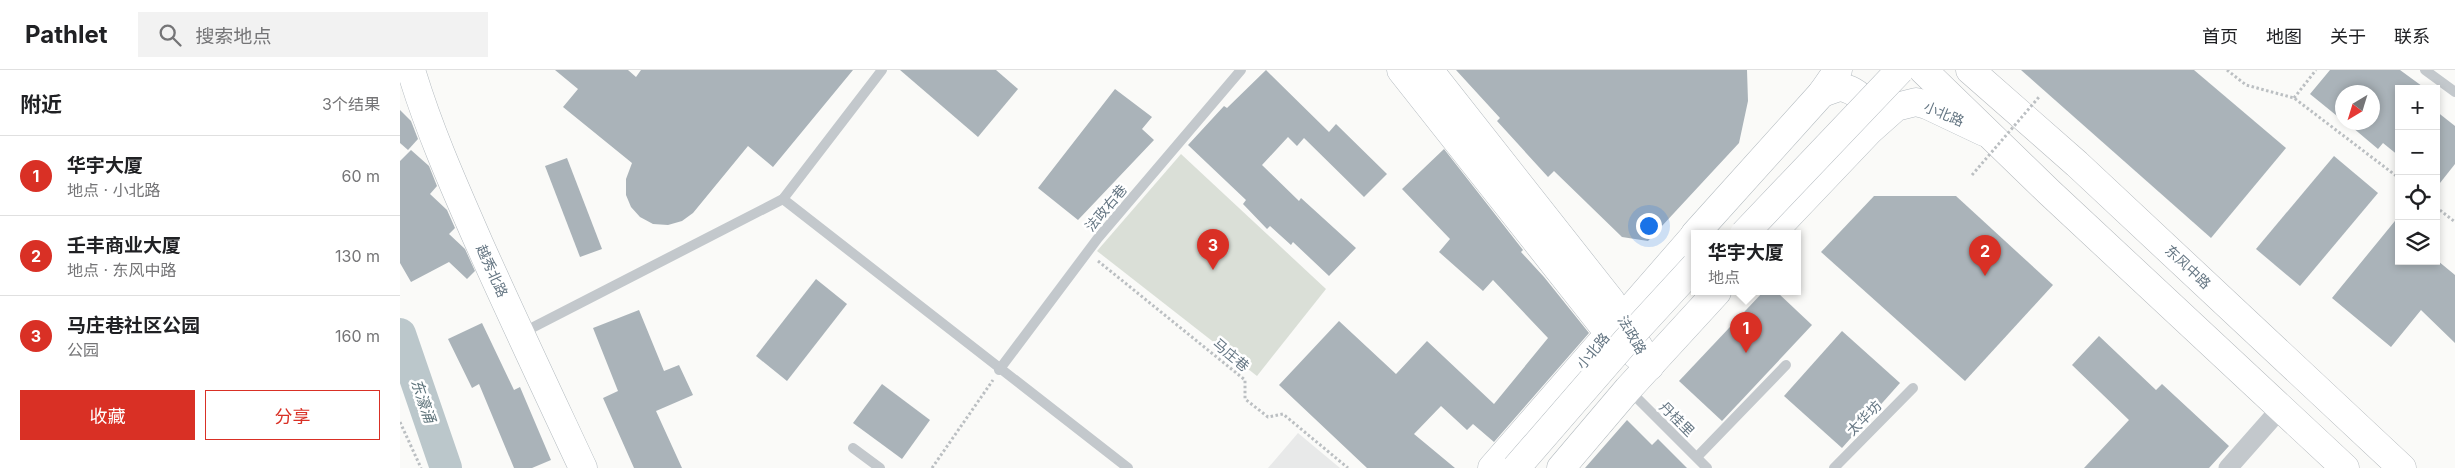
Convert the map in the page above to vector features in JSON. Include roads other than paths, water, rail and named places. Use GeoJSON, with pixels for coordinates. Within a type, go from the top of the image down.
{"type":"FeatureCollection","features":[{"type":"Feature","properties":{"kind":"main road","name":"越秀北路"},"geometry":{"type":"LineString","coordinates":[[411,70],[424,112],[449,175],[520,335],[583,468]]}},
{"type":"Feature","properties":{"kind":"main road","name":"法政路"},"geometry":{"type":"LineString","coordinates":[[1401,70],[1650,366]]}},
{"type":"Feature","properties":{"kind":"main road","name":"法政路"},"geometry":{"type":"LineString","coordinates":[[1429,70],[1615,325]]}},
{"type":"Feature","properties":{"kind":"main road","name":"小北路"},"geometry":{"type":"LineString","coordinates":[[1699,230],[1822,93],[1838,70]]}},
{"type":"Feature","properties":{"kind":"main road"},"geometry":{"type":"LineString","coordinates":[[1729,230],[1880,70]]}},
{"type":"Feature","properties":{"kind":"main road"},"geometry":{"type":"LineString","coordinates":[[1884,70],[1910,91],[1990,134]]}},
{"type":"Feature","properties":{"kind":"main road"},"geometry":{"type":"LineString","coordinates":[[1748,230],[1900,70]]}},
{"type":"Feature","properties":{"kind":"main road"},"geometry":{"type":"LineString","coordinates":[[1923,70],[2345,468]]}},
{"type":"Feature","properties":{"kind":"main road","name":"东风中路"},"geometry":{"type":"LineString","coordinates":[[1970,70],[1988,76],[2077,164],[2402,468]]}},
{"type":"Feature","properties":{"kind":"main road"},"geometry":{"type":"LineString","coordinates":[[1822,93],[1839,87],[1846,88],[1857,94],[1868,106],[1869,131]]}},
{"type":"Feature","properties":{"kind":"main road","name":"小北路"},"geometry":{"type":"LineString","coordinates":[[1775,230],[1869,131],[1896,107],[1916,102],[1927,105],[1990,134]]}},
{"type":"Feature","properties":{"kind":"main road","name":"小北路"},"geometry":{"type":"LineString","coordinates":[[1492,468],[1691,240]]}},
{"type":"Feature","properties":{"kind":"main road","name":"小北路"},"geometry":{"type":"LineString","coordinates":[[1516,468],[1627,340],[1691,270]]}},
{"type":"Feature","properties":{"kind":"main road"},"geometry":{"type":"LineString","coordinates":[[1535,468],[1691,291]]}},
{"type":"Feature","properties":{"kind":"main road"},"geometry":{"type":"LineString","coordinates":[[1561,468],[1628,389],[1714,295]]}},
{"type":"Feature","properties":{"kind":"main road"},"geometry":{"type":"LineString","coordinates":[[1555,395],[1573,393],[1590,401],[1594,411],[1591,433]]}},
{"type":"Feature","properties":{"kind":"street"},"geometry":{"type":"LineString","coordinates":[[2228,468],[2281,408]]}},
{"type":"Feature","properties":{"kind":"lane"},"geometry":{"type":"LineString","coordinates":[[520,335],[783,199],[882,70]]}},
{"type":"Feature","properties":{"kind":"lane","name":"法政右巷"},"geometry":{"type":"LineString","coordinates":[[999,370],[1088,253],[1241,70]]}},
{"type":"Feature","properties":{"kind":"lane"},"geometry":{"type":"LineString","coordinates":[[2425,70],[2455,92]]}},
{"type":"Feature","properties":{"kind":"lane"},"geometry":{"type":"LineString","coordinates":[[783,199],[999,370],[1128,468]]}},
{"type":"Feature","properties":{"kind":"lane"},"geometry":{"type":"LineString","coordinates":[[1697,457],[1786,365]]}},
{"type":"Feature","properties":{"kind":"lane","name":"太华坊"},"geometry":{"type":"LineString","coordinates":[[1834,468],[1913,388]]}},
{"type":"Feature","properties":{"kind":"lane","name":"丹桂里"},"geometry":{"type":"LineString","coordinates":[[1628,389],[1707,468]]}},
{"type":"Feature","properties":{"kind":"lane"},"geometry":{"type":"LineString","coordinates":[[853,448],[880,468]]}},
{"type":"Feature","properties":{"kind":"waterway","name":"东濠涌"},"geometry":{"type":"LineString","coordinates":[[400,334],[446,468]]}},
{"type":"Feature","properties":{"kind":"place","name":"马庄巷社区公园"},"geometry":{"type":"Point","coordinates":[1213,270]}},
{"type":"Feature","properties":{"kind":"place","name":"壬丰商业大厦"},"geometry":{"type":"Point","coordinates":[1985,276]}},
{"type":"Feature","properties":{"kind":"place","name":"华宇大厦"},"geometry":{"type":"Point","coordinates":[1746,353]}}]}
